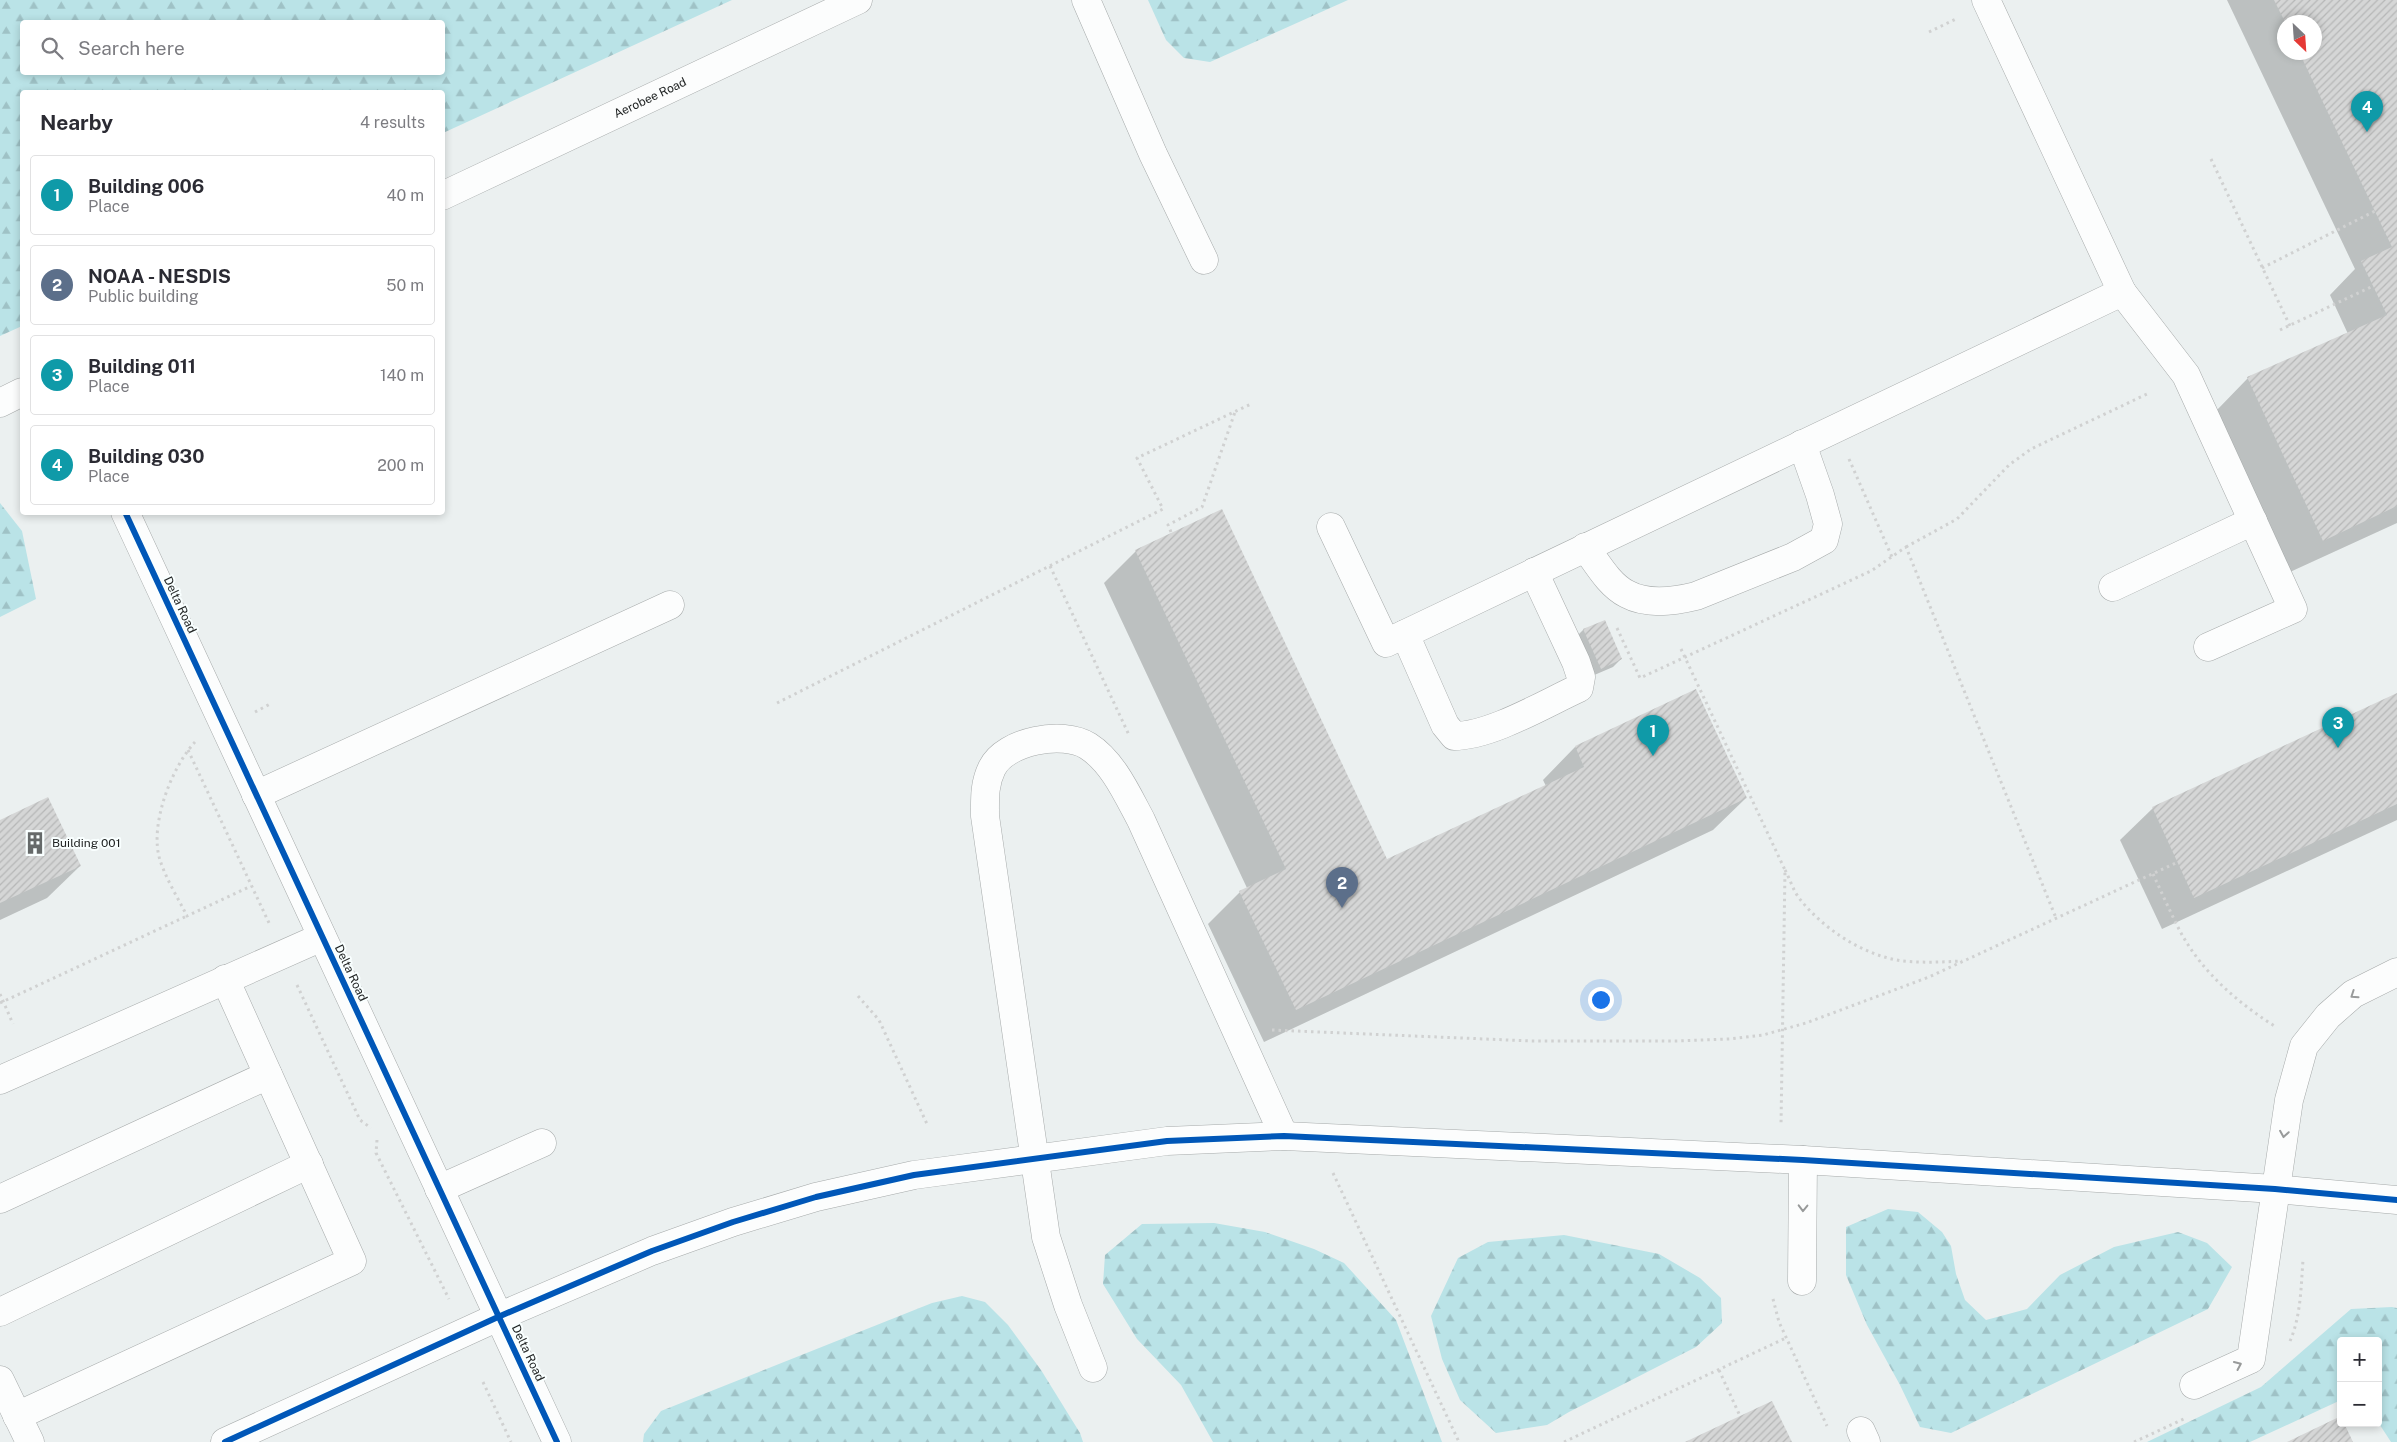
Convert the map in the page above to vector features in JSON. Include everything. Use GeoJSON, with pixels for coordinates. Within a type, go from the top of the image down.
{"type":"FeatureCollection","features":[{"type":"Feature","properties":{"kind":"street","name":"Aerobee Road"},"geometry":{"type":"LineString","coordinates":[[445,195],[858,0]]}},
{"type":"Feature","properties":{"kind":"street"},"geometry":{"type":"LineString","coordinates":[[1086,0],[1153,154],[1204,260]]}},
{"type":"Feature","properties":{"kind":"street"},"geometry":{"type":"LineString","coordinates":[[1975,8],[2122,292],[2186,375],[2293,609],[2208,647]]}},
{"type":"Feature","properties":{"kind":"street"},"geometry":{"type":"LineString","coordinates":[[1330,527],[1386,643],[2122,292]]}},
{"type":"Feature","properties":{"kind":"street"},"geometry":{"type":"LineString","coordinates":[[0,402],[20,393]]}},
{"type":"Feature","properties":{"kind":"street"},"geometry":{"type":"LineString","coordinates":[[1585,548],[1612,583],[1627,595],[1664,601],[1681,600],[1696,596],[1793,557],[1824,540],[1828,524],[1802,444]]}},
{"type":"Feature","properties":{"kind":"street","name":"Delta Road"},"geometry":{"type":"LineString","coordinates":[[126,515],[498,1317],[558,1442]]}},
{"type":"Feature","properties":{"kind":"street"},"geometry":{"type":"LineString","coordinates":[[2113,587],[2253,521]]}},
{"type":"Feature","properties":{"kind":"street"},"geometry":{"type":"LineString","coordinates":[[1405,634],[1445,725],[1454,736],[1468,736],[1485,731],[1579,688],[1581,677],[1576,662],[1534,572]]}},
{"type":"Feature","properties":{"kind":"street"},"geometry":{"type":"LineString","coordinates":[[256,795],[670,605]]}},
{"type":"Feature","properties":{"kind":"street"},"geometry":{"type":"LineString","coordinates":[[1093,1368],[1068,1305],[1046,1237],[1033,1158],[985,816],[985,785],[993,766],[1005,754],[1024,744],[1061,737],[1086,745],[1101,756],[1127,793],[1141,820],[1284,1136]]}},
{"type":"Feature","properties":{"kind":"street"},"geometry":{"type":"LineString","coordinates":[[0,1080],[322,937]]}},
{"type":"Feature","properties":{"kind":"street"},"geometry":{"type":"LineString","coordinates":[[2194,1385],[2251,1359],[2289,1100],[2304,1046],[2328,1016],[2353,994],[2397,972]]}},
{"type":"Feature","properties":{"kind":"street"},"geometry":{"type":"LineString","coordinates":[[17,1416],[352,1261],[225,980]]}},
{"type":"Feature","properties":{"kind":"street"},"geometry":{"type":"LineString","coordinates":[[0,1199],[268,1075]]}},
{"type":"Feature","properties":{"kind":"street"},"geometry":{"type":"LineString","coordinates":[[225,1442],[498,1317],[652,1250],[816,1197],[914,1175],[1167,1141],[1284,1136],[1803,1160],[2275,1188],[2397,1200]]}},
{"type":"Feature","properties":{"kind":"street"},"geometry":{"type":"LineString","coordinates":[[439,1189],[542,1143]]}},
{"type":"Feature","properties":{"kind":"street"},"geometry":{"type":"LineString","coordinates":[[1802,1281],[1803,1160]]}},
{"type":"Feature","properties":{"kind":"street"},"geometry":{"type":"LineString","coordinates":[[0,1312],[309,1164]]}},
{"type":"Feature","properties":{"kind":"street"},"geometry":{"type":"LineString","coordinates":[[0,1380],[30,1442]]}},
{"type":"Feature","properties":{"kind":"path"},"geometry":{"type":"LineString","coordinates":[[1929,32],[1975,8]]}},
{"type":"Feature","properties":{"kind":"path"},"geometry":{"type":"LineString","coordinates":[[2211,159],[2290,326]]}},
{"type":"Feature","properties":{"kind":"path"},"geometry":{"type":"LineString","coordinates":[[2262,268],[2375,211]]}},
{"type":"Feature","properties":{"kind":"path"},"geometry":{"type":"LineString","coordinates":[[2280,330],[2373,286]]}},
{"type":"Feature","properties":{"kind":"path"},"geometry":{"type":"LineString","coordinates":[[1614,621],[1640,678],[1872,571],[1906,547],[1958,519],[2009,465],[2031,449],[2147,394]]}},
{"type":"Feature","properties":{"kind":"path"},"geometry":{"type":"LineString","coordinates":[[778,703],[1163,509],[1137,458],[1251,404]]}},
{"type":"Feature","properties":{"kind":"path"},"geometry":{"type":"LineString","coordinates":[[1171,532],[1168,525],[1202,507],[1235,411]]}},
{"type":"Feature","properties":{"kind":"path"},"geometry":{"type":"LineString","coordinates":[[1847,455],[1892,557]]}},
{"type":"Feature","properties":{"kind":"path"},"geometry":{"type":"LineString","coordinates":[[1906,547],[2056,918]]}},
{"type":"Feature","properties":{"kind":"path"},"geometry":{"type":"LineString","coordinates":[[1681,649],[1798,896],[1816,917],[1840,936],[1873,952],[1902,961],[1964,961]]}},
{"type":"Feature","properties":{"kind":"path"},"geometry":{"type":"LineString","coordinates":[[250,714],[272,703]]}},
{"type":"Feature","properties":{"kind":"path"},"geometry":{"type":"LineString","coordinates":[[187,916],[160,861],[156,826],[169,785],[188,749],[197,740]]}},
{"type":"Feature","properties":{"kind":"path"},"geometry":{"type":"LineString","coordinates":[[188,749],[270,927]]}},
{"type":"Feature","properties":{"kind":"path"},"geometry":{"type":"LineString","coordinates":[[1267,1030],[1532,1041],[1730,1039],[1806,1023],[1920,980],[2178,862]]}},
{"type":"Feature","properties":{"kind":"path"},"geometry":{"type":"LineString","coordinates":[[1781,1125],[1785,870]]}},
{"type":"Feature","properties":{"kind":"path"},"geometry":{"type":"LineString","coordinates":[[2152,874],[2182,934],[2218,982],[2245,1008],[2283,1031]]}},
{"type":"Feature","properties":{"kind":"path"},"geometry":{"type":"LineString","coordinates":[[2,1002],[251,886]]}},
{"type":"Feature","properties":{"kind":"path"},"geometry":{"type":"LineString","coordinates":[[296,982],[360,1120],[370,1125],[378,1142],[376,1153],[449,1299]]}},
{"type":"Feature","properties":{"kind":"path"},"geometry":{"type":"LineString","coordinates":[[0,994],[13,1024]]}},
{"type":"Feature","properties":{"kind":"path"},"geometry":{"type":"LineString","coordinates":[[858,996],[879,1020],[927,1124]]}},
{"type":"Feature","properties":{"kind":"path"},"geometry":{"type":"LineString","coordinates":[[1773,1295],[1773,1304],[1786,1338],[1830,1433]]}},
{"type":"Feature","properties":{"kind":"path"},"geometry":{"type":"LineString","coordinates":[[1564,1442],[1786,1338]]}},
{"type":"Feature","properties":{"kind":"path"},"geometry":{"type":"LineString","coordinates":[[1719,1370],[1740,1416]]}},
{"type":"Feature","properties":{"kind":"path"},"geometry":{"type":"LineString","coordinates":[[483,1382],[511,1442]]}},
{"type":"Feature","properties":{"kind":"green space"},"geometry":{"type":"Polygon","coordinates":[[[0,0],[732,0],[445,132],[445,90],[20,90],[20,327],[0,336],[0,0]]]}},
{"type":"Feature","properties":{"kind":"green space"},"geometry":{"type":"Polygon","coordinates":[[[1148,0],[1348,0],[1210,62],[1184,58],[1166,40],[1148,0]]]}},
{"type":"Feature","properties":{"kind":"green space"},"geometry":{"type":"Polygon","coordinates":[[[0,503],[22,531],[36,599],[0,617],[0,503]]]}},
{"type":"Feature","properties":{"kind":"green space"},"geometry":{"type":"Polygon","coordinates":[[[1888,1209],[1918,1212],[1942,1232],[1951,1246],[1956,1274],[1965,1300],[1986,1320],[2027,1309],[2060,1275],[2114,1247],[2178,1232],[2207,1243],[2232,1267],[2208,1309],[1951,1433],[1920,1427],[1900,1385],[1867,1325],[1846,1275],[1846,1227],[1888,1209]]]}},
{"type":"Feature","properties":{"kind":"green space"},"geometry":{"type":"Polygon","coordinates":[[[1214,1223],[1265,1232],[1314,1249],[1344,1263],[1396,1320],[1442,1442],[1213,1442],[1181,1385],[1137,1339],[1103,1284],[1105,1255],[1142,1224],[1214,1223]]]}},
{"type":"Feature","properties":{"kind":"green space"},"geometry":{"type":"Polygon","coordinates":[[[1564,1235],[1659,1254],[1700,1278],[1721,1298],[1722,1323],[1696,1347],[1547,1425],[1496,1433],[1460,1400],[1442,1359],[1431,1316],[1458,1258],[1488,1242],[1564,1235]]]}},
{"type":"Feature","properties":{"kind":"green space"},"geometry":{"type":"Polygon","coordinates":[[[962,1296],[985,1302],[1008,1325],[1041,1370],[1080,1433],[1083,1442],[643,1442],[644,1434],[661,1411],[932,1303],[962,1296]]]}},
{"type":"Feature","properties":{"kind":"green space"},"geometry":{"type":"Polygon","coordinates":[[[2397,1308],[2397,1442],[2391,1442],[2381,1427],[2382,1337],[2337,1337],[2337,1402],[2250,1442],[2147,1442],[2261,1387],[2351,1309],[2397,1308]]]}},
{"type":"Feature","properties":{"kind":"building"},"geometry":{"type":"Polygon","coordinates":[[[2274,0],[2397,0],[2397,506],[2323,541],[2247,377],[2387,315],[2361,261],[2392,247],[2303,60],[2322,60],[2322,15],[2282,15],[2274,0]]]}},
{"type":"Feature","properties":{"kind":"building"},"geometry":{"type":"Polygon","coordinates":[[[1222,509],[1387,859],[1584,767],[1575,746],[1696,689],[1747,798],[1296,1010],[1239,891],[1286,869],[1135,550],[1222,509]]]}},
{"type":"Feature","properties":{"kind":"building"},"geometry":{"type":"Polygon","coordinates":[[[1605,620],[1622,659],[1601,669],[1583,629],[1605,620]]]}},
{"type":"Feature","properties":{"kind":"building"},"geometry":{"type":"Polygon","coordinates":[[[2397,693],[2397,804],[2194,898],[2152,807],[2397,693]]]}},
{"type":"Feature","properties":{"kind":"building","name":"Building 001"},"geometry":{"type":"Polygon","coordinates":[[[48,797],[81,866],[0,903],[0,820],[48,797]]]}},
{"type":"Feature","properties":{"kind":"building"},"geometry":{"type":"Polygon","coordinates":[[[1772,1401],[1792,1442],[1685,1442],[1740,1416],[1772,1401]]]}},
{"type":"Feature","properties":{"kind":"building"},"geometry":{"type":"Polygon","coordinates":[[[2337,1418],[2337,1427],[2346,1427],[2353,1442],[2287,1442],[2337,1418]]]}},
{"type":"Feature","properties":{"kind":"cycle path"},"geometry":{"type":"LineString","coordinates":[[126,515],[557,1442]]}},
{"type":"Feature","properties":{"kind":"cycle path"},"geometry":{"type":"LineString","coordinates":[[225,1442],[498,1317],[652,1251],[733,1222],[816,1197],[914,1175],[1167,1141],[1284,1136],[1803,1160],[2275,1189],[2397,1200]]}},
{"type":"Feature","properties":{"kind":"place","name":"Building 030"},"geometry":{"type":"Point","coordinates":[2367,132]}},
{"type":"Feature","properties":{"kind":"place","name":"Building 011"},"geometry":{"type":"Point","coordinates":[2338,748]}},
{"type":"Feature","properties":{"kind":"place","name":"Building 006"},"geometry":{"type":"Point","coordinates":[1653,756]}},
{"type":"Feature","properties":{"kind":"place","name":"Building 001"},"geometry":{"type":"Point","coordinates":[35,843]}},
{"type":"Feature","properties":{"kind":"place","name":"NOAA - NESDIS"},"geometry":{"type":"Point","coordinates":[1342,908]}}]}
